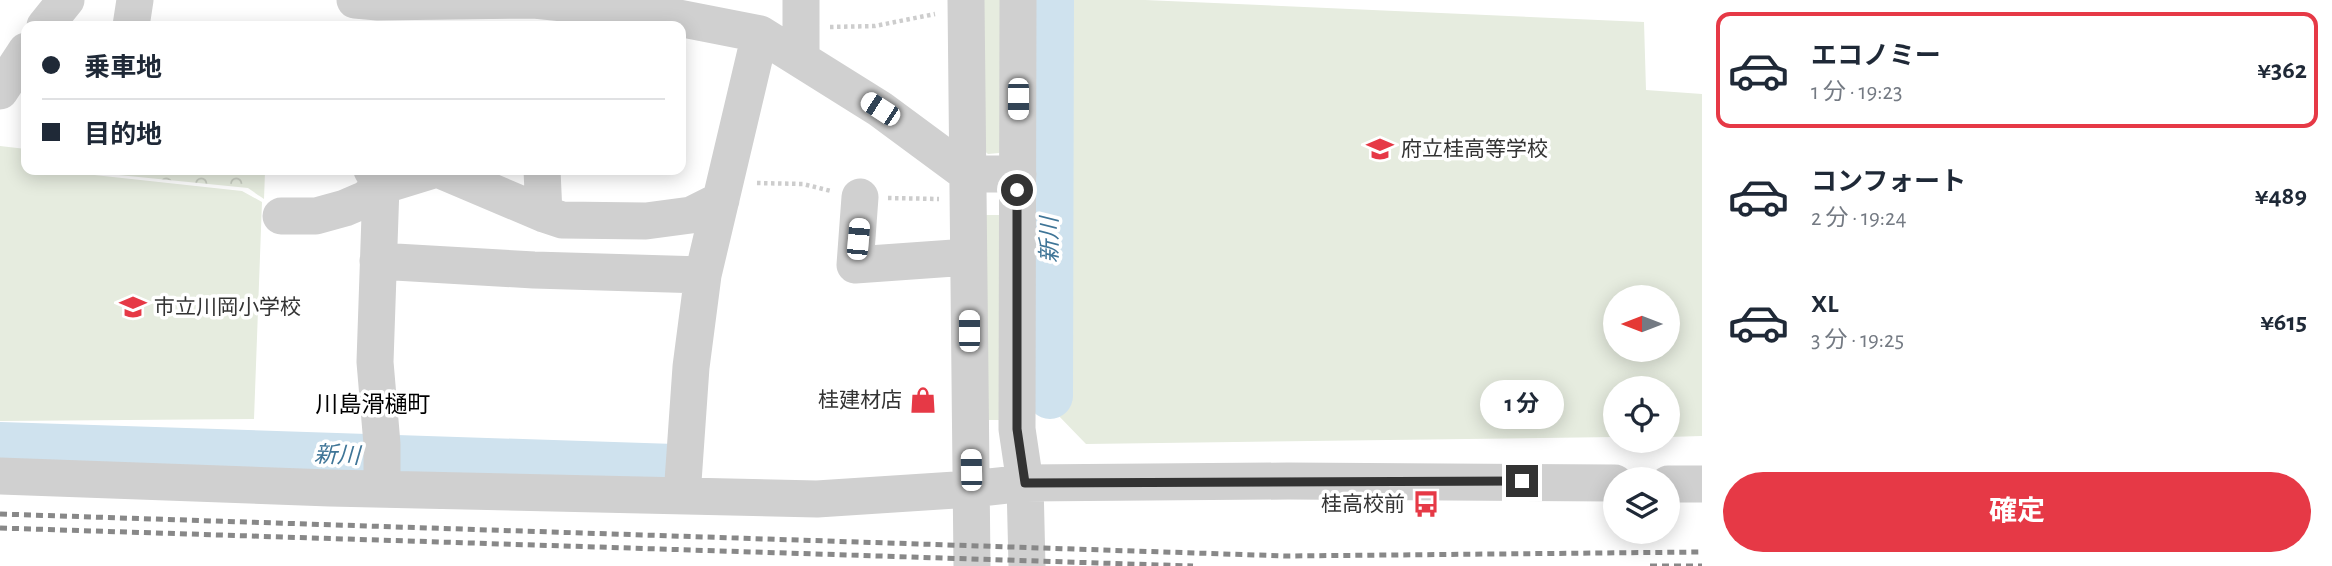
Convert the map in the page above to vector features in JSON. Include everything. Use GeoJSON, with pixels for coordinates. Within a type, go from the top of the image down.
{"type":"FeatureCollection","features":[{"type":"Feature","properties":{"kind":"street"},"geometry":{"type":"LineString","coordinates":[[49,21],[66,0]]}},
{"type":"Feature","properties":{"kind":"street"},"geometry":{"type":"LineString","coordinates":[[132,21],[135,0]]}},
{"type":"Feature","properties":{"kind":"street"},"geometry":{"type":"LineString","coordinates":[[370,10],[534,0],[643,10],[760,34],[801,28],[880,109],[968,174],[1018,174]]}},
{"type":"Feature","properties":{"kind":"street"},"geometry":{"type":"LineString","coordinates":[[534,0],[536,21]]}},
{"type":"Feature","properties":{"kind":"street"},"geometry":{"type":"LineString","coordinates":[[1018,0],[1017,429],[1025,483],[1027,566]]}},
{"type":"Feature","properties":{"kind":"street"},"geometry":{"type":"LineString","coordinates":[[955,6],[968,174],[972,566]]}},
{"type":"Feature","properties":{"kind":"street"},"geometry":{"type":"LineString","coordinates":[[683,477],[703,275],[760,34]]}},
{"type":"Feature","properties":{"kind":"street"},"geometry":{"type":"LineString","coordinates":[[0,91],[21,59]]}},
{"type":"Feature","properties":{"kind":"street"},"geometry":{"type":"LineString","coordinates":[[376,178],[397,175]]}},
{"type":"Feature","properties":{"kind":"street"},"geometry":{"type":"LineString","coordinates":[[452,175],[562,220],[646,221],[691,215],[721,200]]}},
{"type":"Feature","properties":{"kind":"street"},"geometry":{"type":"LineString","coordinates":[[542,175],[544,214]]}},
{"type":"Feature","properties":{"kind":"street"},"geometry":{"type":"LineString","coordinates":[[281,216],[316,216],[345,208],[366,199],[376,178]]}},
{"type":"Feature","properties":{"kind":"street"},"geometry":{"type":"LineString","coordinates":[[376,178],[378,261],[375,362],[382,466]]}},
{"type":"Feature","properties":{"kind":"street"},"geometry":{"type":"LineString","coordinates":[[860,197],[855,265],[968,257]]}},
{"type":"Feature","properties":{"kind":"street"},"geometry":{"type":"LineString","coordinates":[[378,261],[534,270],[703,275]]}},
{"type":"Feature","properties":{"kind":"street"},"geometry":{"type":"LineString","coordinates":[[0,476],[330,488],[382,466],[683,477],[817,499],[1025,483],[1603,483]]}},
{"type":"Feature","properties":{"kind":"street"},"geometry":{"type":"LineString","coordinates":[[1680,484],[1702,484]]}},
{"type":"Feature","properties":{"kind":"path"},"geometry":{"type":"LineString","coordinates":[[801,28],[875,26],[955,6]]}},
{"type":"Feature","properties":{"kind":"green space"},"geometry":{"type":"Polygon","coordinates":[[[980,0],[1006,0],[1005,146],[999,153],[988,154],[980,147],[980,0]]]}},
{"type":"Feature","properties":{"kind":"green space","name":"府立桂高等学校"},"geometry":{"type":"Polygon","coordinates":[[[1059,0],[1145,0],[1644,22],[1646,90],[1702,94],[1702,436],[1680,437],[1680,376],[1603,376],[1603,437],[1086,444],[1055,412],[1059,0]]]}},
{"type":"Feature","properties":{"kind":"green space","name":"市立川岡小学校"},"geometry":{"type":"Polygon","coordinates":[[[0,146],[21,148],[21,175],[94,175],[242,191],[262,202],[254,419],[0,421],[0,146]]]}},
{"type":"Feature","properties":{"kind":"green space"},"geometry":{"type":"Polygon","coordinates":[[[119,175],[265,175],[264,199],[248,188],[119,175]]]}},
{"type":"Feature","properties":{"kind":"green space"},"geometry":{"type":"Polygon","coordinates":[[[981,215],[1005,215],[1004,420],[981,420],[981,215]]]}},
{"type":"Feature","properties":{"kind":"waterway","name":"新川"},"geometry":{"type":"LineString","coordinates":[[1050,396],[1051,0]]}},
{"type":"Feature","properties":{"kind":"waterway","name":"新川"},"geometry":{"type":"LineString","coordinates":[[0,445],[674,467]]}},
{"type":"Feature","properties":{"kind":"railway"},"geometry":{"type":"LineString","coordinates":[[0,514],[1287,556],[1702,552]]}},
{"type":"Feature","properties":{"kind":"railway"},"geometry":{"type":"LineString","coordinates":[[0,528],[1193,566]]}},
{"type":"Feature","properties":{"kind":"railway"},"geometry":{"type":"LineString","coordinates":[[1650,566],[1702,566]]}},
{"type":"Feature","properties":{"kind":"place","name":"府立桂高等学校"},"geometry":{"type":"Point","coordinates":[1380,149]}},
{"type":"Feature","properties":{"kind":"place","name":"市立川岡小学校"},"geometry":{"type":"Point","coordinates":[133,307]}},
{"type":"Feature","properties":{"kind":"place","name":"桂建材店"},"geometry":{"type":"Point","coordinates":[923,400]}},
{"type":"Feature","properties":{"kind":"place","name":"桂高校前"},"geometry":{"type":"Point","coordinates":[1426,504]}},
{"type":"Feature","properties":{"kind":"district","name":"川島滑樋町"},"geometry":{"type":"Point","coordinates":[373,405]}},
{"type":"Feature","properties":{"kind":"route"},"geometry":{"type":"LineString","coordinates":[[1017,190],[1017,429],[1025,483],[1522,481]]}}]}
